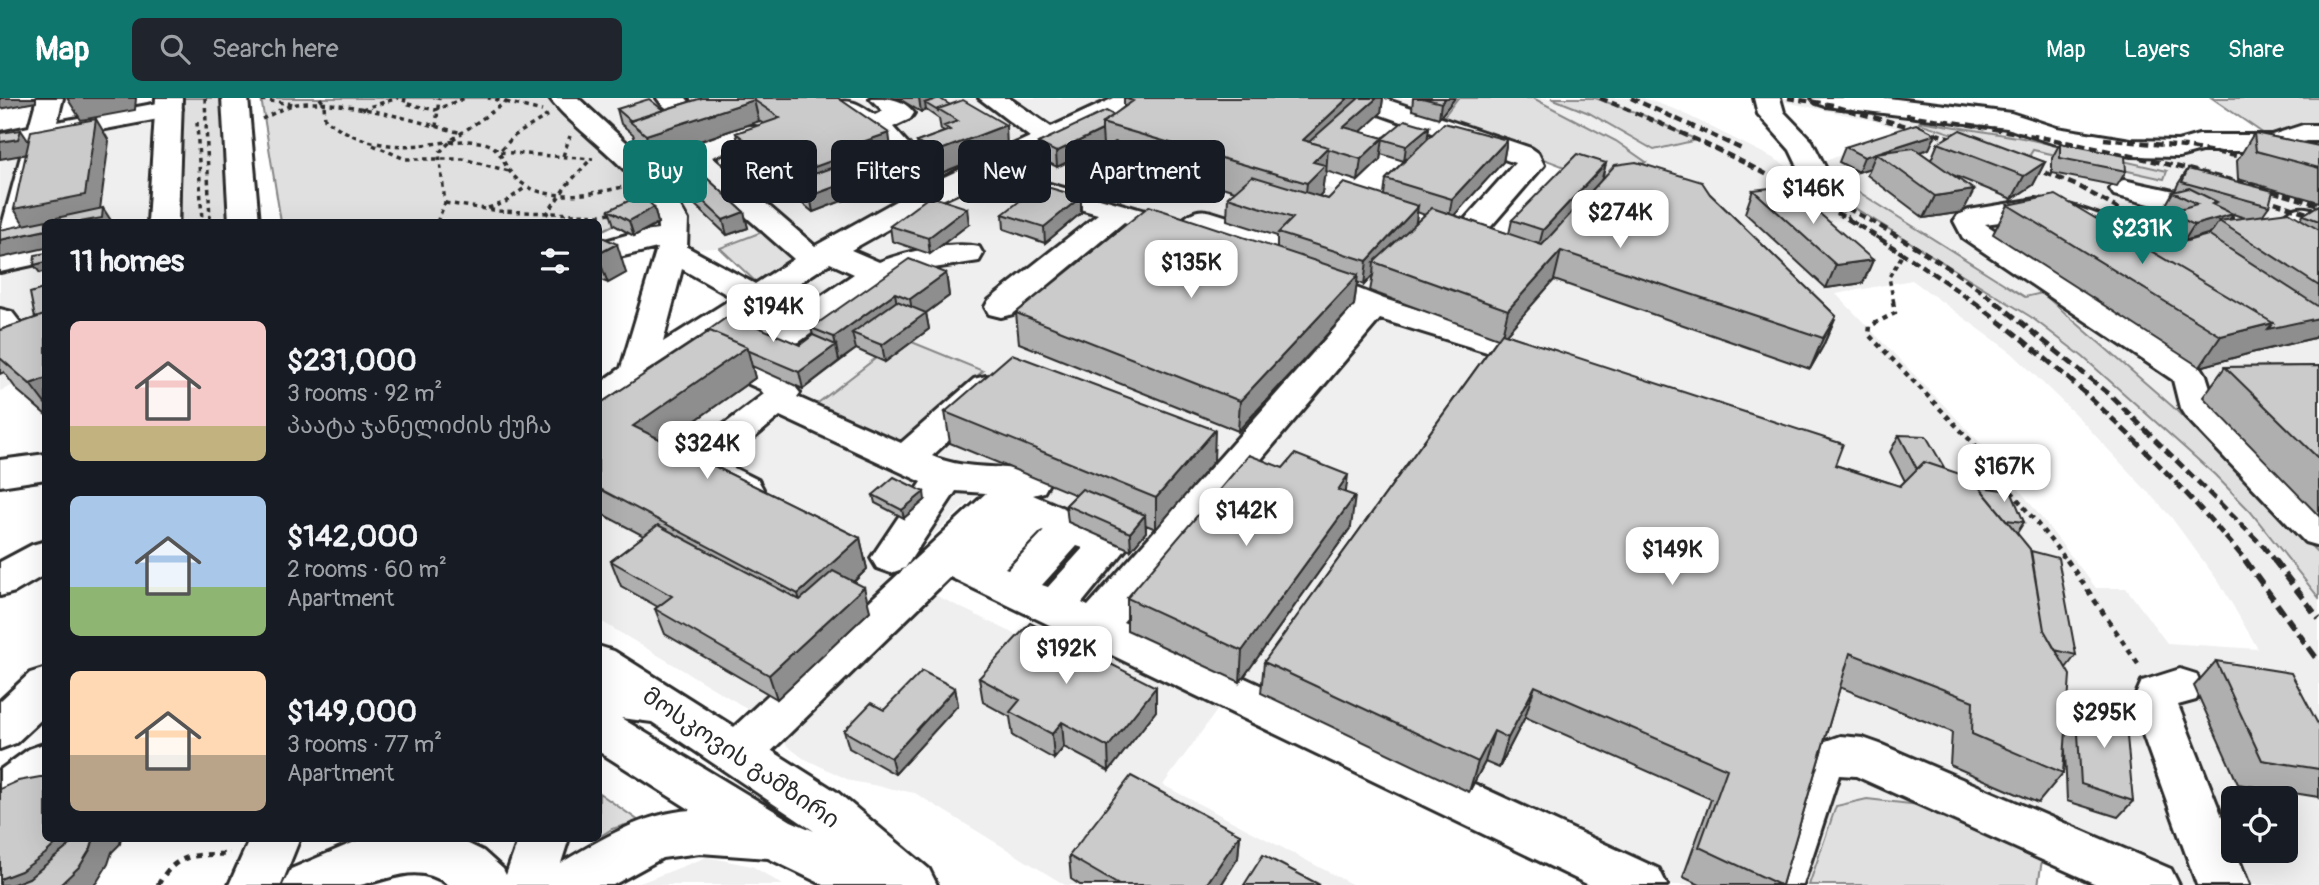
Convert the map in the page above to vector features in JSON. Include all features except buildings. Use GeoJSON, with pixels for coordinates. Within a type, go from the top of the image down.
{"type":"FeatureCollection","features":[{"type":"Feature","properties":{"kind":"street"},"geometry":{"type":"LineString","coordinates":[[18,245],[50,98]]}},
{"type":"Feature","properties":{"kind":"street"},"geometry":{"type":"LineString","coordinates":[[874,126],[901,113],[883,98]]}},
{"type":"Feature","properties":{"kind":"street"},"geometry":{"type":"LineString","coordinates":[[992,98],[1059,126]]}},
{"type":"Feature","properties":{"kind":"street"},"geometry":{"type":"LineString","coordinates":[[1034,140],[1059,126],[1135,98]]}},
{"type":"Feature","properties":{"kind":"street"},"geometry":{"type":"LineString","coordinates":[[1357,98],[1521,154],[1528,159],[1530,165],[1476,225]]}},
{"type":"Feature","properties":{"kind":"street"},"geometry":{"type":"LineString","coordinates":[[1767,98],[1771,114],[1802,147],[1812,169]]}},
{"type":"Feature","properties":{"kind":"street"},"geometry":{"type":"LineString","coordinates":[[1825,98],[2011,121],[2052,135],[2131,148],[2179,149],[2199,144],[2275,143],[2303,133],[2319,133]]}},
{"type":"Feature","properties":{"kind":"street"},"geometry":{"type":"LineString","coordinates":[[244,219],[246,99]]}},
{"type":"Feature","properties":{"kind":"street"},"geometry":{"type":"LineString","coordinates":[[835,100],[874,126],[889,140]]}},
{"type":"Feature","properties":{"kind":"street"},"geometry":{"type":"LineString","coordinates":[[0,141],[169,104],[163,219]]}},
{"type":"Feature","properties":{"kind":"street"},"geometry":{"type":"LineString","coordinates":[[562,105],[623,153]]}},
{"type":"Feature","properties":{"kind":"street"},"geometry":{"type":"LineString","coordinates":[[1371,134],[1395,111]]}},
{"type":"Feature","properties":{"kind":"street"},"geometry":{"type":"LineString","coordinates":[[750,135],[694,155],[821,256],[871,270],[873,275]]}},
{"type":"Feature","properties":{"kind":"street"},"geometry":{"type":"LineString","coordinates":[[2124,189],[2199,208],[2244,237]]}},
{"type":"Feature","properties":{"kind":"street"},"geometry":{"type":"LineString","coordinates":[[1051,192],[1186,232],[1373,306],[1578,370]]}},
{"type":"Feature","properties":{"kind":"street"},"geometry":{"type":"LineString","coordinates":[[636,373],[672,244],[673,220],[664,203]]}},
{"type":"Feature","properties":{"kind":"street"},"geometry":{"type":"LineString","coordinates":[[602,399],[636,373],[755,297],[914,203]]}},
{"type":"Feature","properties":{"kind":"street"},"geometry":{"type":"LineString","coordinates":[[2228,375],[2189,375],[1974,232],[1969,221],[1969,208],[2053,209],[2147,241],[2174,244],[2244,237],[2288,229],[2301,215]]}},
{"type":"Feature","properties":{"kind":"street"},"geometry":{"type":"LineString","coordinates":[[1001,307],[1120,211]]}},
{"type":"Feature","properties":{"kind":"street"},"geometry":{"type":"LineString","coordinates":[[1186,232],[1202,218],[1278,242]]}},
{"type":"Feature","properties":{"kind":"street"},"geometry":{"type":"LineString","coordinates":[[602,252],[630,243],[672,244],[755,297]]}},
{"type":"Feature","properties":{"kind":"street"},"geometry":{"type":"LineString","coordinates":[[788,335],[873,275],[908,262],[968,254]]}},
{"type":"Feature","properties":{"kind":"street"},"geometry":{"type":"LineString","coordinates":[[1094,627],[1373,306]]}},
{"type":"Feature","properties":{"kind":"street"},"geometry":{"type":"LineString","coordinates":[[0,319],[34,363]]}},
{"type":"Feature","properties":{"kind":"street"},"geometry":{"type":"LineString","coordinates":[[684,343],[772,381],[782,393],[777,401],[709,455],[704,463],[707,470],[768,501]]}},
{"type":"Feature","properties":{"kind":"street"},"geometry":{"type":"LineString","coordinates":[[2189,375],[2198,408],[2319,532]]}},
{"type":"Feature","properties":{"kind":"street"},"geometry":{"type":"LineString","coordinates":[[905,460],[985,388],[1006,377],[1014,378]]}},
{"type":"Feature","properties":{"kind":"street"},"geometry":{"type":"LineString","coordinates":[[777,401],[945,477],[1046,507],[1110,544],[1054,608]]}},
{"type":"Feature","properties":{"kind":"street"},"geometry":{"type":"LineString","coordinates":[[1198,449],[1236,464]]}},
{"type":"Feature","properties":{"kind":"street"},"geometry":{"type":"LineString","coordinates":[[0,473],[42,467]]}},
{"type":"Feature","properties":{"kind":"street"},"geometry":{"type":"LineString","coordinates":[[870,551],[945,477]]}},
{"type":"Feature","properties":{"kind":"street"},"geometry":{"type":"LineString","coordinates":[[979,572],[1004,498],[1046,507]]}},
{"type":"Feature","properties":{"kind":"street"},"geometry":{"type":"LineString","coordinates":[[737,753],[979,572],[1046,507]]}},
{"type":"Feature","properties":{"kind":"street"},"geometry":{"type":"LineString","coordinates":[[0,581],[42,557]]}},
{"type":"Feature","properties":{"kind":"street"},"geometry":{"type":"LineString","coordinates":[[979,572],[1641,885]]}},
{"type":"Feature","properties":{"kind":"street","name":"მოსკოვის გამზირი"},"geometry":{"type":"LineString","coordinates":[[602,665],[820,807],[911,885]]}},
{"type":"Feature","properties":{"kind":"street"},"geometry":{"type":"LineString","coordinates":[[0,730],[42,690]]}},
{"type":"Feature","properties":{"kind":"street"},"geometry":{"type":"LineString","coordinates":[[2169,690],[2155,704],[2223,885]]}},
{"type":"Feature","properties":{"kind":"street"},"geometry":{"type":"LineString","coordinates":[[602,698],[668,706]]}},
{"type":"Feature","properties":{"kind":"street","name":"მოსკოვის გამზირი"},"geometry":{"type":"LineString","coordinates":[[602,729],[773,836],[875,885]]}},
{"type":"Feature","properties":{"kind":"street"},"geometry":{"type":"LineString","coordinates":[[1777,885],[1820,763],[1833,755],[1863,758],[2153,885]]}},
{"type":"Feature","properties":{"kind":"street"},"geometry":{"type":"LineString","coordinates":[[0,797],[42,766]]}},
{"type":"Feature","properties":{"kind":"street"},"geometry":{"type":"LineString","coordinates":[[569,885],[620,855],[678,833],[773,836]]}},
{"type":"Feature","properties":{"kind":"street"},"geometry":{"type":"LineString","coordinates":[[307,885],[343,842]]}},
{"type":"Feature","properties":{"kind":"street"},"geometry":{"type":"LineString","coordinates":[[528,885],[543,842]]}},
{"type":"Feature","properties":{"kind":"street"},"geometry":{"type":"LineString","coordinates":[[307,885],[346,866],[375,856],[404,851],[429,852],[454,858],[471,870],[485,885]]}},
{"type":"Feature","properties":{"kind":"path"},"geometry":{"type":"LineString","coordinates":[[205,98],[210,219]]}},
{"type":"Feature","properties":{"kind":"path"},"geometry":{"type":"LineString","coordinates":[[320,98],[324,104],[325,119],[340,130],[372,144],[388,156],[418,161],[439,157],[477,160],[509,172],[526,187],[559,195],[623,192]]}},
{"type":"Feature","properties":{"kind":"path"},"geometry":{"type":"LineString","coordinates":[[362,109],[398,98]]}},
{"type":"Feature","properties":{"kind":"path"},"geometry":{"type":"LineString","coordinates":[[405,98],[404,103],[438,110],[450,108],[465,98]]}},
{"type":"Feature","properties":{"kind":"path"},"geometry":{"type":"LineString","coordinates":[[436,127],[439,98]]}},
{"type":"Feature","properties":{"kind":"path"},"geometry":{"type":"LineString","coordinates":[[488,98],[506,102],[562,105]]}},
{"type":"Feature","properties":{"kind":"path"},"geometry":{"type":"LineString","coordinates":[[246,99],[362,109],[388,118],[462,133]]}},
{"type":"Feature","properties":{"kind":"path"},"geometry":{"type":"LineString","coordinates":[[438,219],[445,203],[439,153],[506,102]]}},
{"type":"Feature","properties":{"kind":"path"},"geometry":{"type":"LineString","coordinates":[[258,121],[296,104]]}},
{"type":"Feature","properties":{"kind":"path"},"geometry":{"type":"LineString","coordinates":[[499,152],[522,129],[562,105]]}},
{"type":"Feature","properties":{"kind":"path"},"geometry":{"type":"LineString","coordinates":[[562,105],[570,137],[563,156]]}},
{"type":"Feature","properties":{"kind":"path"},"geometry":{"type":"LineString","coordinates":[[197,112],[202,219]]}},
{"type":"Feature","properties":{"kind":"path"},"geometry":{"type":"LineString","coordinates":[[372,144],[394,146],[450,142],[487,143],[499,152],[509,172]]}},
{"type":"Feature","properties":{"kind":"path"},"geometry":{"type":"LineString","coordinates":[[499,152],[591,159],[623,157]]}},
{"type":"Feature","properties":{"kind":"path"},"geometry":{"type":"LineString","coordinates":[[544,219],[551,213],[559,195],[573,176],[591,159]]}},
{"type":"Feature","properties":{"kind":"path"},"geometry":{"type":"LineString","coordinates":[[1812,169],[1850,220],[1903,254],[1889,277],[1895,313],[1870,327],[1869,335],[1971,441],[2054,541],[2169,690]]}},
{"type":"Feature","properties":{"kind":"path"},"geometry":{"type":"LineString","coordinates":[[485,209],[504,203],[526,187]]}},
{"type":"Feature","properties":{"kind":"path"},"geometry":{"type":"LineString","coordinates":[[445,203],[485,209],[601,215],[627,203]]}},
{"type":"Feature","properties":{"kind":"path"},"geometry":{"type":"LineString","coordinates":[[158,885],[163,873],[184,856],[254,859]]}},
{"type":"Feature","properties":{"kind":"shaded area"},"geometry":{"type":"Polygon","coordinates":[[[181,98],[223,98],[232,216],[226,219],[181,219],[181,98]]]}},
{"type":"Feature","properties":{"kind":"shaded area"},"geometry":{"type":"Polygon","coordinates":[[[261,98],[553,98],[623,164],[623,203],[645,203],[647,209],[602,231],[602,219],[281,219],[261,98]]]}},
{"type":"Feature","properties":{"kind":"shaded area"},"geometry":{"type":"Polygon","coordinates":[[[573,98],[1118,98],[1037,140],[958,140],[958,181],[944,188],[944,140],[831,140],[831,203],[916,203],[804,261],[767,230],[720,248],[686,249],[686,221],[674,203],[707,203],[707,140],[623,140],[573,98]]]}},
{"type":"Feature","properties":{"kind":"shaded area"},"geometry":{"type":"Polygon","coordinates":[[[1145,98],[1458,98],[1441,120],[1374,101],[1306,166],[1330,174],[1319,185],[1538,256],[1607,183],[1533,98],[1551,98],[1589,113],[1654,150],[1696,141],[1643,115],[1595,98],[1643,98],[1677,110],[1775,159],[2031,317],[2083,357],[2215,475],[2250,511],[2319,598],[2319,885],[2104,885],[2043,854],[1836,806],[1809,885],[1583,885],[1218,709],[1163,785],[1353,885],[1065,885],[915,793],[851,781],[803,758],[787,746],[777,730],[927,591],[1027,640],[1126,549],[984,488],[920,548],[892,594],[758,715],[602,622],[602,416],[755,311],[904,221],[958,194],[958,203],[1051,203],[1051,149],[1065,142],[1065,203],[1225,203],[1225,140],[1069,140],[1145,98]],[[1912,280],[1836,294],[1994,457],[2096,588],[2126,588],[2167,643],[2258,649],[2221,585],[2171,517],[2079,418],[2012,353],[1912,280]]]}},
{"type":"Feature","properties":{"kind":"shaded area"},"geometry":{"type":"Polygon","coordinates":[[[1458,98],[1533,98],[1616,141],[1646,162],[1607,183],[1441,120],[1458,98]]]}},
{"type":"Feature","properties":{"kind":"shaded area"},"geometry":{"type":"Polygon","coordinates":[[[1551,98],[1595,98],[1643,115],[1697,140],[1654,150],[1589,113],[1551,98]]]}},
{"type":"Feature","properties":{"kind":"shaded area"},"geometry":{"type":"Polygon","coordinates":[[[1766,98],[1812,98],[2179,143],[2319,152],[2319,554],[2261,493],[2042,293],[2025,297],[1816,165],[1902,130],[1871,120],[1766,98]],[[1919,123],[1989,144],[2033,150],[2164,179],[2166,172],[2111,158],[1919,123]]]}},
{"type":"Feature","properties":{"kind":"shaded area"},"geometry":{"type":"Polygon","coordinates":[[[2212,98],[2319,98],[2319,129],[2285,131],[2267,136],[2212,98]]]}},
{"type":"Feature","properties":{"kind":"shaded area"},"geometry":{"type":"Polygon","coordinates":[[[158,109],[153,219],[42,219],[42,373],[0,391],[0,139],[158,109]]]}},
{"type":"Feature","properties":{"kind":"shaded area"},"geometry":{"type":"Polygon","coordinates":[[[1920,121],[2023,138],[2167,171],[2164,179],[2033,150],[2028,158],[1919,123],[1920,121]]]}},
{"type":"Feature","properties":{"kind":"shaded area"},"geometry":{"type":"Polygon","coordinates":[[[1816,165],[2025,297],[2042,293],[2173,407],[2319,554],[2319,598],[2250,511],[2215,475],[2083,357],[2031,317],[1795,171],[1816,165]]]}},
{"type":"Feature","properties":{"kind":"shaded area"},"geometry":{"type":"Polygon","coordinates":[[[767,230],[808,264],[756,282],[720,248],[767,230]]]}},
{"type":"Feature","properties":{"kind":"shaded area"},"geometry":{"type":"Polygon","coordinates":[[[902,338],[983,371],[897,444],[814,406],[902,338]]]}},
{"type":"Feature","properties":{"kind":"shaded area"},"geometry":{"type":"Polygon","coordinates":[[[602,795],[639,821],[612,829],[602,835],[602,795]]]}},
{"type":"Feature","properties":{"kind":"shaded area"},"geometry":{"type":"Polygon","coordinates":[[[1867,799],[1928,806],[2043,854],[2038,885],[1809,885],[1836,806],[1867,799]]]}},
{"type":"Feature","properties":{"kind":"shaded area"},"geometry":{"type":"Polygon","coordinates":[[[707,857],[752,866],[783,885],[635,885],[707,857]]]}},
{"type":"Feature","properties":{"kind":"railway"},"geometry":{"type":"LineString","coordinates":[[1600,98],[1700,141],[1794,189],[1886,243],[1976,304]]}},
{"type":"Feature","properties":{"kind":"railway"},"geometry":{"type":"LineString","coordinates":[[1631,98],[1744,150]]}},
{"type":"Feature","properties":{"kind":"railway"},"geometry":{"type":"LineString","coordinates":[[1788,98],[1833,105]]}},
{"type":"Feature","properties":{"kind":"railway"},"geometry":{"type":"LineString","coordinates":[[1825,104],[1970,143]]}},
{"type":"Feature","properties":{"kind":"railway"},"geometry":{"type":"LineString","coordinates":[[1906,115],[2114,152],[2217,176],[2319,205]]}},
{"type":"Feature","properties":{"kind":"railway"},"geometry":{"type":"LineString","coordinates":[[2104,139],[2185,147],[2260,160]]}},
{"type":"Feature","properties":{"kind":"railway"},"geometry":{"type":"LineString","coordinates":[[2022,163],[2080,187],[2195,253]]}},
{"type":"Feature","properties":{"kind":"railway"},"geometry":{"type":"LineString","coordinates":[[2263,198],[2319,217]]}},
{"type":"Feature","properties":{"kind":"railway"},"geometry":{"type":"LineString","coordinates":[[1847,208],[1925,253],[1998,304]]}},
{"type":"Feature","properties":{"kind":"railway"},"geometry":{"type":"LineString","coordinates":[[1974,302],[2048,361],[2118,424],[2184,491],[2247,562]]}},
{"type":"Feature","properties":{"kind":"railway"},"geometry":{"type":"LineString","coordinates":[[1996,302],[2109,394],[2264,547],[2275,562]]}},
{"type":"Feature","properties":{"kind":"railway"},"geometry":{"type":"LineString","coordinates":[[2245,560],[2319,662]]}},
{"type":"Feature","properties":{"kind":"railway"},"geometry":{"type":"LineString","coordinates":[[2274,560],[2319,619]]}}]}
